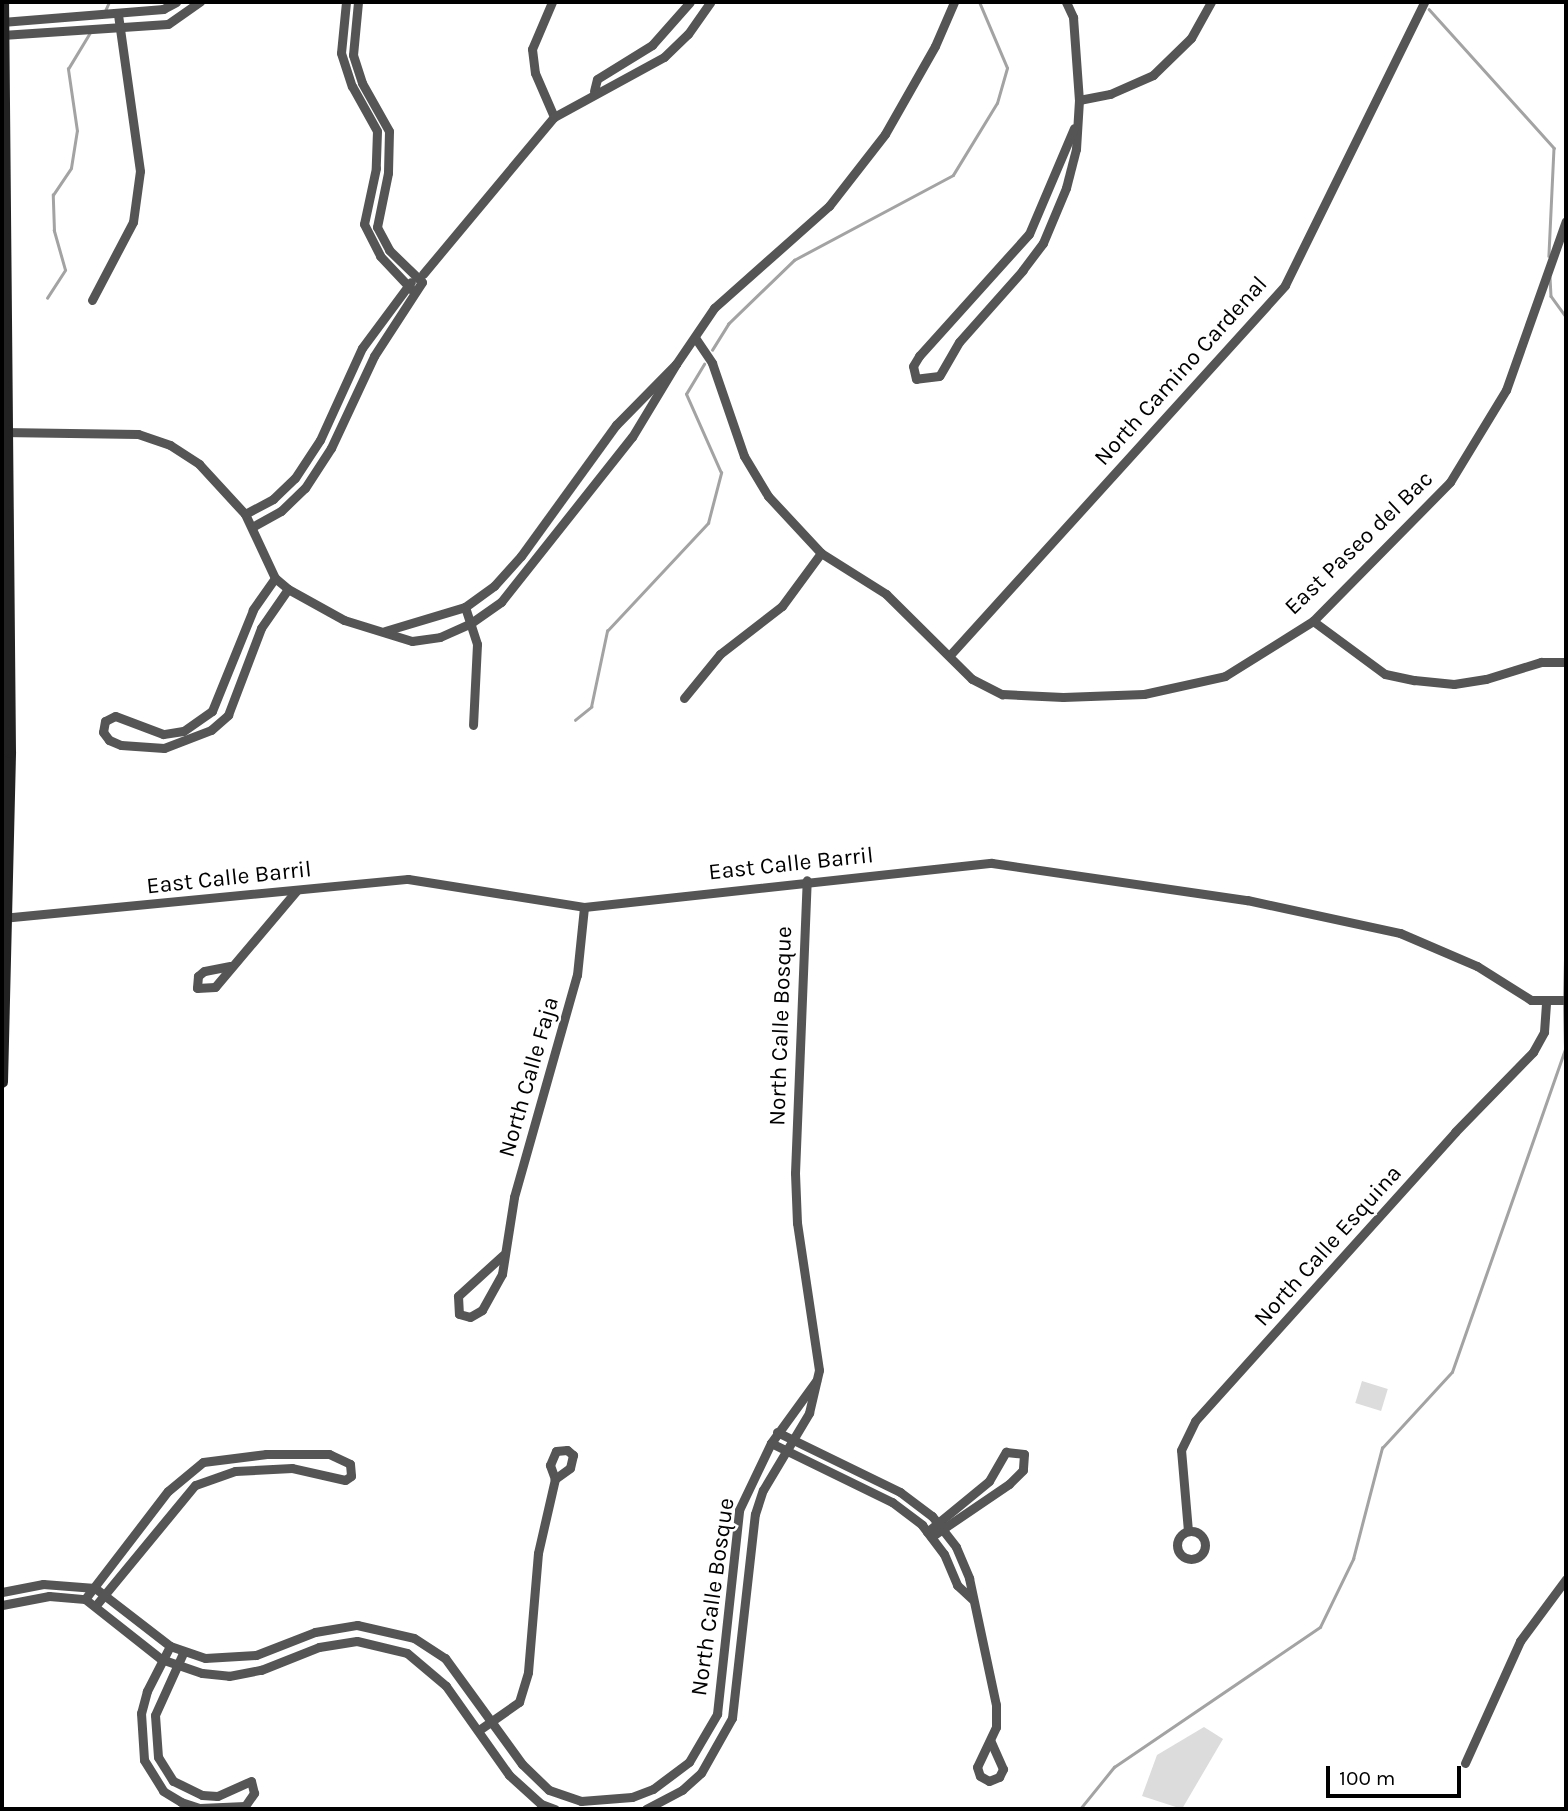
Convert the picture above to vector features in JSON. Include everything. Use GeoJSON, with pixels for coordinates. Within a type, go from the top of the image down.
{"type":"FeatureCollection","features":[{"type":"Feature","properties":{"kind":"main road"},"geometry":{"type":"LineString","coordinates":[[2,1082],[3,2]]}},
{"type":"Feature","properties":{"kind":"street"},"geometry":{"type":"LineString","coordinates":[[3,29],[163,9],[176,2]]}},
{"type":"Feature","properties":{"kind":"street"},"geometry":{"type":"LineString","coordinates":[[3,29],[121,28],[168,24],[200,2]]}},
{"type":"Feature","properties":{"kind":"street"},"geometry":{"type":"LineString","coordinates":[[346,2],[341,53],[352,86],[377,131],[376,168],[364,224],[380,256],[411,290]]}},
{"type":"Feature","properties":{"kind":"street"},"geometry":{"type":"LineString","coordinates":[[358,2],[354,55],[362,83],[388,131],[388,173],[377,227],[388,250],[420,277]]}},
{"type":"Feature","properties":{"kind":"street"},"geometry":{"type":"LineString","coordinates":[[552,2],[532,49],[535,73],[554,117]]}},
{"type":"Feature","properties":{"kind":"street"},"geometry":{"type":"LineString","coordinates":[[594,91],[597,79],[652,45],[690,2]]}},
{"type":"Feature","properties":{"kind":"street"},"geometry":{"type":"LineString","coordinates":[[252,527],[281,512],[306,488],[411,290],[554,117],[594,91],[610,89],[664,57],[710,2]]}},
{"type":"Feature","properties":{"kind":"street"},"geometry":{"type":"LineString","coordinates":[[384,631],[464,607],[494,586],[521,556],[617,425],[676,364],[715,308],[829,206],[885,134],[935,47],[954,2]]}},
{"type":"Feature","properties":{"kind":"street"},"geometry":{"type":"LineString","coordinates":[[1066,2],[1073,17],[1079,100],[1074,128],[1073,163],[1043,243],[959,342],[939,376],[916,379],[913,366],[919,356],[1029,234],[1074,128]]}},
{"type":"Feature","properties":{"kind":"street"},"geometry":{"type":"LineString","coordinates":[[1079,100],[1110,94],[1153,75],[1191,38],[1211,2]]}},
{"type":"Feature","properties":{"kind":"street","name":"North Camino Cardenal"},"geometry":{"type":"LineString","coordinates":[[950,655],[1285,285],[1424,2]]}},
{"type":"Feature","properties":{"kind":"street"},"geometry":{"type":"LineString","coordinates":[[92,300],[133,222],[140,171],[118,14]]}},
{"type":"Feature","properties":{"kind":"street","name":"East Paseo del Bac"},"geometry":{"type":"LineString","coordinates":[[696,338],[712,363],[744,456],[768,496],[821,553],[886,594],[972,679],[1002,694],[1063,697],[1144,694],[1225,676],[1313,621],[1450,482],[1480,440],[1506,390],[1566,220]]}},
{"type":"Feature","properties":{"kind":"street"},"geometry":{"type":"LineString","coordinates":[[246,514],[273,499],[295,478],[336,404],[362,348],[411,290]]}},
{"type":"Feature","properties":{"kind":"street"},"geometry":{"type":"LineString","coordinates":[[4,432],[138,434],[170,445],[199,464],[246,514],[275,578],[288,589],[344,620],[412,640],[440,637],[471,623],[501,602],[535,565],[632,437],[676,364]]}},
{"type":"Feature","properties":{"kind":"street"},"geometry":{"type":"LineString","coordinates":[[336,404],[347,414]]}},
{"type":"Feature","properties":{"kind":"street"},"geometry":{"type":"LineString","coordinates":[[684,698],[720,654],[782,606],[821,553]]}},
{"type":"Feature","properties":{"kind":"street"},"geometry":{"type":"LineString","coordinates":[[275,578],[253,610],[212,711],[183,731],[163,734],[115,716],[105,721],[103,732],[109,740],[164,748],[211,730],[228,715],[261,628],[288,589]]}},
{"type":"Feature","properties":{"kind":"street"},"geometry":{"type":"LineString","coordinates":[[464,607],[477,644],[473,725]]}},
{"type":"Feature","properties":{"kind":"street"},"geometry":{"type":"LineString","coordinates":[[1313,621],[1385,674],[1414,680],[1454,684],[1486,680],[1541,662],[1566,662]]}},
{"type":"Feature","properties":{"kind":"street","name":"East Calle Barril"},"geometry":{"type":"LineString","coordinates":[[4,918],[408,878],[517,900],[584,907],[807,880],[992,863],[1247,900],[1400,933],[1477,966],[1531,1000],[1546,1003]]}},
{"type":"Feature","properties":{"kind":"street","name":"North Calle Bosque"},"geometry":{"type":"LineString","coordinates":[[646,1809],[701,1773],[732,1718],[755,1514],[809,1413],[816,1381],[819,1354],[800,1251],[795,1173],[807,880]]}},
{"type":"Feature","properties":{"kind":"street"},"geometry":{"type":"LineString","coordinates":[[230,966],[296,891]]}},
{"type":"Feature","properties":{"kind":"street","name":"North Calle Faja"},"geometry":{"type":"LineString","coordinates":[[502,1255],[458,1296],[459,1314],[470,1317],[482,1310],[498,1286],[514,1197],[566,1022],[584,907]]}},
{"type":"Feature","properties":{"kind":"street"},"geometry":{"type":"LineString","coordinates":[[1546,1003],[1566,1000]]}},
{"type":"Feature","properties":{"kind":"street","name":"North Calle Esquina"},"geometry":{"type":"LineString","coordinates":[[1188,1531],[1181,1450],[1195,1421],[1455,1132],[1533,1052],[1544,1032],[1546,1003]]}},
{"type":"Feature","properties":{"kind":"street","name":"North Calle Bosque"},"geometry":{"type":"LineString","coordinates":[[493,1720],[522,1764],[550,1790],[581,1801],[632,1797],[673,1777],[704,1740],[716,1714],[739,1510],[777,1432],[816,1381]]}},
{"type":"Feature","properties":{"kind":"street"},"geometry":{"type":"LineString","coordinates":[[777,1432],[900,1492],[940,1526],[965,1568],[996,1705],[991,1742]]}},
{"type":"Feature","properties":{"kind":"street"},"geometry":{"type":"LineString","coordinates":[[771,1443],[892,1502],[929,1534],[957,1585],[972,1599]]}},
{"type":"Feature","properties":{"kind":"street"},"geometry":{"type":"LineString","coordinates":[[929,1534],[1009,1484],[1023,1470],[1024,1454],[1006,1452],[989,1481],[940,1526]]}},
{"type":"Feature","properties":{"kind":"street"},"geometry":{"type":"LineString","coordinates":[[85,1599],[168,1491],[203,1462],[266,1454],[328,1454],[350,1464],[351,1476],[345,1480],[292,1468],[235,1471],[195,1485],[97,1604]]}},
{"type":"Feature","properties":{"kind":"street"},"geometry":{"type":"LineString","coordinates":[[479,1730],[519,1702],[528,1672],[538,1553],[555,1479]]}},
{"type":"Feature","properties":{"kind":"street"},"geometry":{"type":"LineString","coordinates":[[1465,1763],[1520,1641],[1566,1578]]}},
{"type":"Feature","properties":{"kind":"street"},"geometry":{"type":"LineString","coordinates":[[2,1592],[43,1584],[95,1588],[106,1593],[170,1646],[183,1653],[229,1660],[250,1656],[326,1630],[357,1625],[392,1631],[414,1638],[444,1658],[493,1720]]}},
{"type":"Feature","properties":{"kind":"street"},"geometry":{"type":"LineString","coordinates":[[2,1605],[49,1596],[85,1599],[97,1604],[161,1659],[175,1666],[229,1676],[254,1672],[319,1647],[357,1641],[387,1646],[433,1670],[509,1775],[541,1804],[555,1809]]}},
{"type":"Feature","properties":{"kind":"street"},"geometry":{"type":"LineString","coordinates":[[387,1646],[392,1631]]}},
{"type":"Feature","properties":{"kind":"street"},"geometry":{"type":"LineString","coordinates":[[170,1646],[161,1659],[141,1713],[144,1760],[163,1791],[201,1808],[245,1805],[254,1793],[251,1781],[217,1796],[202,1795],[179,1786],[164,1770],[154,1741],[155,1715],[183,1653]]}},
{"type":"Feature","properties":{"kind":"street"},"geometry":{"type":"LineString","coordinates":[[250,1656],[254,1672]]}},
{"type":"Feature","properties":{"kind":"shaded area"},"geometry":{"type":"Polygon","coordinates":[[[1362,1381],[1388,1389],[1381,1411],[1355,1403],[1362,1381]]]}},
{"type":"Feature","properties":{"kind":"shaded area"},"geometry":{"type":"Polygon","coordinates":[[[1204,1727],[1223,1739],[1182,1809],[1142,1796],[1157,1755],[1204,1727]]]}},
{"type":"Feature","properties":{"kind":"waterway"},"geometry":{"type":"LineString","coordinates":[[105,11],[109,2]]}},
{"type":"Feature","properties":{"kind":"waterway"},"geometry":{"type":"LineString","coordinates":[[712,350],[728,324],[794,260],[953,175],[997,103],[1007,68],[979,2]]}},
{"type":"Feature","properties":{"kind":"waterway"},"geometry":{"type":"LineString","coordinates":[[1429,9],[1554,148],[1549,256]]}},
{"type":"Feature","properties":{"kind":"waterway"},"geometry":{"type":"LineString","coordinates":[[47,298],[65,270],[54,231],[53,195],[71,168],[77,131],[68,69],[91,31]]}},
{"type":"Feature","properties":{"kind":"waterway"},"geometry":{"type":"LineString","coordinates":[[1550,277],[1551,296],[1566,317]]}},
{"type":"Feature","properties":{"kind":"waterway"},"geometry":{"type":"LineString","coordinates":[[575,720],[591,707],[607,631],[708,523],[721,473],[686,394],[704,364]]}},
{"type":"Feature","properties":{"kind":"waterway"},"geometry":{"type":"LineString","coordinates":[[1564,997],[1566,922]]}},
{"type":"Feature","properties":{"kind":"waterway"},"geometry":{"type":"LineString","coordinates":[[1080,1809],[1114,1767],[1320,1627],[1353,1559],[1382,1448],[1452,1372],[1565,1049],[1564,1004]]}}]}
